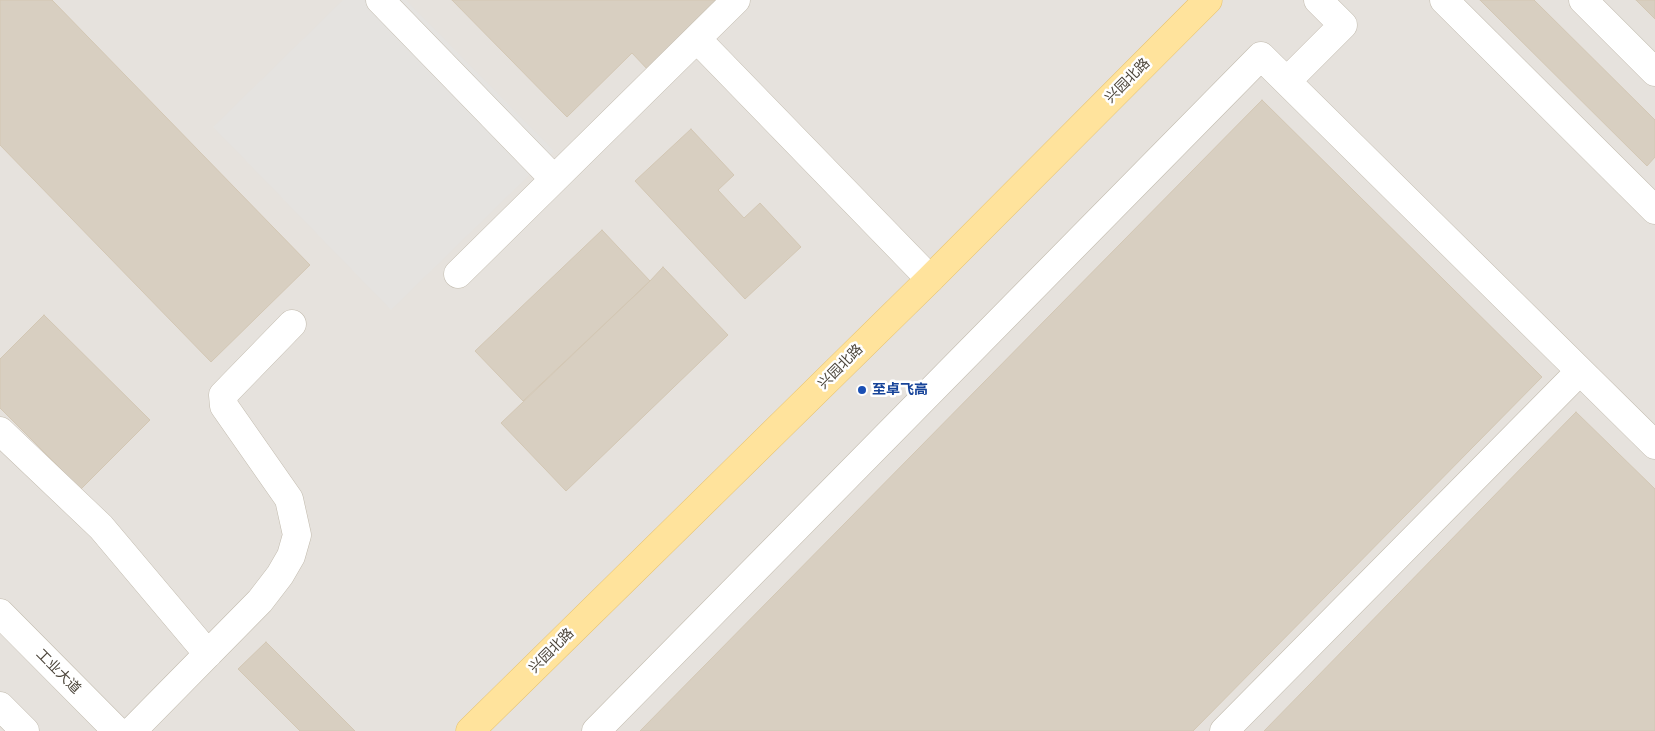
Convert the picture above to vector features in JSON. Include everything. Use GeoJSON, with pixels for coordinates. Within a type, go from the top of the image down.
{"type":"FeatureCollection","features":[{"type":"Feature","properties":{"kind":"main road","name":"兴园北路"},"geometry":{"type":"LineString","coordinates":[[470,731],[930,279],[1208,0]]}},
{"type":"Feature","properties":{"kind":"street"},"geometry":{"type":"LineString","coordinates":[[380,0],[554,180]]}},
{"type":"Feature","properties":{"kind":"street"},"geometry":{"type":"LineString","coordinates":[[458,274],[736,0]]}},
{"type":"Feature","properties":{"kind":"street"},"geometry":{"type":"LineString","coordinates":[[1287,81],[1343,25],[1318,0]]}},
{"type":"Feature","properties":{"kind":"street"},"geometry":{"type":"LineString","coordinates":[[1444,0],[1650,193]]}},
{"type":"Feature","properties":{"kind":"street"},"geometry":{"type":"LineString","coordinates":[[1583,0],[1655,72]]}},
{"type":"Feature","properties":{"kind":"street"},"geometry":{"type":"LineString","coordinates":[[697,39],[930,279]]}},
{"type":"Feature","properties":{"kind":"street"},"geometry":{"type":"LineString","coordinates":[[596,731],[1261,56],[1655,445]]}},
{"type":"Feature","properties":{"kind":"street"},"geometry":{"type":"LineString","coordinates":[[132,731],[260,601],[275,582],[291,556],[297,535],[289,499],[224,406],[223,395],[292,324]]}},
{"type":"Feature","properties":{"kind":"street"},"geometry":{"type":"LineString","coordinates":[[1224,731],[1580,371]]}},
{"type":"Feature","properties":{"kind":"street"},"geometry":{"type":"LineString","coordinates":[[0,431],[101,527],[208,654]]}},
{"type":"Feature","properties":{"kind":"street","name":"工业大道"},"geometry":{"type":"LineString","coordinates":[[0,613],[117,731]]}},
{"type":"Feature","properties":{"kind":"street"},"geometry":{"type":"LineString","coordinates":[[0,706],[25,731]]}},
{"type":"Feature","properties":{"kind":"shaded area"},"geometry":{"type":"Polygon","coordinates":[[[0,0],[1655,0],[1655,731],[0,731],[0,0]]]}},
{"type":"Feature","properties":{"kind":"shaded area"},"geometry":{"type":"Polygon","coordinates":[[[343,0],[406,0],[554,151],[391,310],[213,127],[343,0]]]}},
{"type":"Feature","properties":{"kind":"building"},"geometry":{"type":"Polygon","coordinates":[[[0,0],[52,0],[310,265],[211,362],[0,145],[0,0]]]}},
{"type":"Feature","properties":{"kind":"building"},"geometry":{"type":"Polygon","coordinates":[[[452,0],[720,0],[649,71],[632,53],[567,117],[452,0]]]}},
{"type":"Feature","properties":{"kind":"building"},"geometry":{"type":"Polygon","coordinates":[[[1480,0],[1534,0],[1655,120],[1655,157],[1647,166],[1480,0]]]}},
{"type":"Feature","properties":{"kind":"building"},"geometry":{"type":"Polygon","coordinates":[[[1636,0],[1655,0],[1655,19],[1636,0]]]}},
{"type":"Feature","properties":{"kind":"building"},"geometry":{"type":"Polygon","coordinates":[[[1262,100],[1542,377],[1193,731],[640,731],[1262,100]]]}},
{"type":"Feature","properties":{"kind":"building"},"geometry":{"type":"Polygon","coordinates":[[[691,129],[734,175],[718,190],[744,218],[760,203],[801,247],[745,299],[635,181],[691,129]]]}},
{"type":"Feature","properties":{"kind":"building"},"geometry":{"type":"Polygon","coordinates":[[[602,230],[650,281],[523,401],[475,351],[602,230]]]}},
{"type":"Feature","properties":{"kind":"building"},"geometry":{"type":"Polygon","coordinates":[[[663,267],[728,335],[566,491],[501,423],[663,267]]]}},
{"type":"Feature","properties":{"kind":"building"},"geometry":{"type":"Polygon","coordinates":[[[44,315],[150,420],[81,489],[0,408],[0,359],[44,315]]]}},
{"type":"Feature","properties":{"kind":"building"},"geometry":{"type":"Polygon","coordinates":[[[1576,412],[1655,489],[1655,731],[1264,731],[1576,412]]]}},
{"type":"Feature","properties":{"kind":"building"},"geometry":{"type":"Polygon","coordinates":[[[266,642],[355,731],[300,731],[238,669],[266,642]]]}},
{"type":"Feature","properties":{"kind":"place","name":"至卓飞高"},"geometry":{"type":"Point","coordinates":[862,390]}}]}
